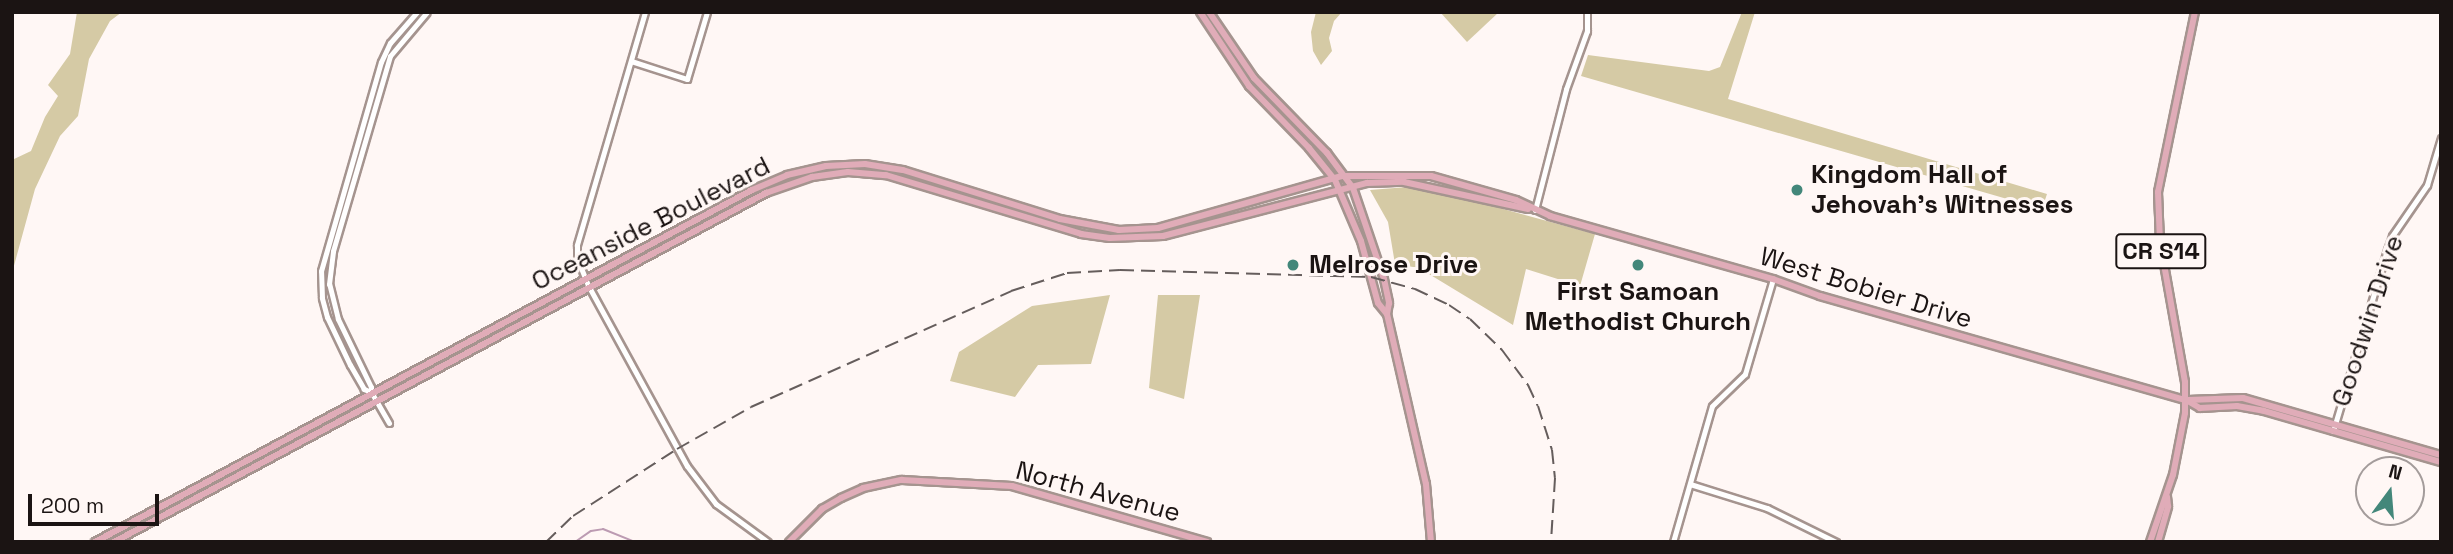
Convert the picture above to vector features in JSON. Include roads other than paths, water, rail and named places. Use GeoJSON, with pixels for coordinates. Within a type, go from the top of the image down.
{"type":"FeatureCollection","features":[{"type":"Feature","properties":{"kind":"main road"},"geometry":{"type":"LineString","coordinates":[[1200,12],[1249,86],[1309,148],[1335,180],[1361,241],[1378,303],[1387,314]]}},
{"type":"Feature","properties":{"kind":"main road"},"geometry":{"type":"LineString","coordinates":[[1209,12],[1254,78],[1326,153],[1353,188],[1384,279],[1389,303],[1387,314],[1426,484],[1431,542]]}},
{"type":"Feature","properties":{"kind":"main road","name":"CR S14"},"geometry":{"type":"LineString","coordinates":[[2154,541],[2168,506],[2167,497],[2182,441],[2186,400],[2160,242],[2158,192],[2194,12]]}},
{"type":"Feature","properties":{"kind":"main road","name":"Oceanside Boulevard"},"geometry":{"type":"LineString","coordinates":[[94,542],[752,190],[787,175],[826,166],[890,167],[1060,219],[1119,230],[1158,228],[1342,176],[1431,176],[1516,200],[1535,210]]}},
{"type":"Feature","properties":{"kind":"main road"},"geometry":{"type":"LineString","coordinates":[[854,173],[863,169],[886,170],[890,167]]}},
{"type":"Feature","properties":{"kind":"main road","name":"Oceanside Boulevard"},"geometry":{"type":"LineString","coordinates":[[114,542],[776,188],[812,177],[854,173],[886,175],[1081,234],[1140,239],[1206,226],[1367,183],[1404,182],[1535,210]]}},
{"type":"Feature","properties":{"kind":"main road"},"geometry":{"type":"LineString","coordinates":[[1206,226],[1209,218],[1246,205]]}},
{"type":"Feature","properties":{"kind":"main road","name":"West Bobier Drive"},"geometry":{"type":"LineString","coordinates":[[1535,210],[1773,279],[1820,296],[2186,400],[2200,408],[2238,406],[2334,427]]}},
{"type":"Feature","properties":{"kind":"main road"},"geometry":{"type":"LineString","coordinates":[[2334,427],[2441,455]]}},
{"type":"Feature","properties":{"kind":"main road"},"geometry":{"type":"LineString","coordinates":[[2334,427],[2441,462]]}},
{"type":"Feature","properties":{"kind":"main road","name":"North Avenue"},"geometry":{"type":"LineString","coordinates":[[789,542],[822,509],[841,498],[880,484],[912,480],[1012,486],[1037,491],[1207,542]]}},
{"type":"Feature","properties":{"kind":"street"},"geometry":{"type":"LineString","coordinates":[[371,392],[364,388],[350,365],[327,317],[322,298],[321,271],[381,62],[390,43],[417,12]]}},
{"type":"Feature","properties":{"kind":"street"},"geometry":{"type":"LineString","coordinates":[[389,423],[371,392],[330,297],[332,262],[390,57],[427,12]]}},
{"type":"Feature","properties":{"kind":"street"},"geometry":{"type":"LineString","coordinates":[[645,12],[575,251],[589,287],[687,466],[716,504],[768,542]]}},
{"type":"Feature","properties":{"kind":"street"},"geometry":{"type":"LineString","coordinates":[[631,61],[687,79],[708,12]]}},
{"type":"Feature","properties":{"kind":"street"},"geometry":{"type":"LineString","coordinates":[[1535,210],[1566,89],[1587,31],[1587,12]]}},
{"type":"Feature","properties":{"kind":"street","name":"Goodwin Drive"},"geometry":{"type":"LineString","coordinates":[[2334,427],[2392,236],[2427,185],[2441,138]]}},
{"type":"Feature","properties":{"kind":"street"},"geometry":{"type":"LineString","coordinates":[[1673,542],[1712,406],[1747,369],[1773,279]]}},
{"type":"Feature","properties":{"kind":"street"},"geometry":{"type":"LineString","coordinates":[[1690,484],[1767,508],[1836,542]]}},
{"type":"Feature","properties":{"kind":"waterway"},"geometry":{"type":"LineString","coordinates":[[575,542],[591,531],[603,529],[635,542]]}},
{"type":"Feature","properties":{"kind":"railway"},"geometry":{"type":"LineString","coordinates":[[546,542],[573,516],[677,449],[751,407],[1011,291],[1067,273],[1120,270],[1371,277],[1415,289],[1449,305],[1470,319],[1502,350],[1528,385],[1538,406],[1552,450],[1555,478],[1551,542]]}},
{"type":"Feature","properties":{"kind":"place","name":"Kingdom Hall of Jehovah’s Witnesses"},"geometry":{"type":"Point","coordinates":[1797,190]}},
{"type":"Feature","properties":{"kind":"place","name":"Melrose Drive"},"geometry":{"type":"Point","coordinates":[1293,265]}},
{"type":"Feature","properties":{"kind":"place","name":"First Samoan Methodist Church"},"geometry":{"type":"Point","coordinates":[1638,265]}}]}
